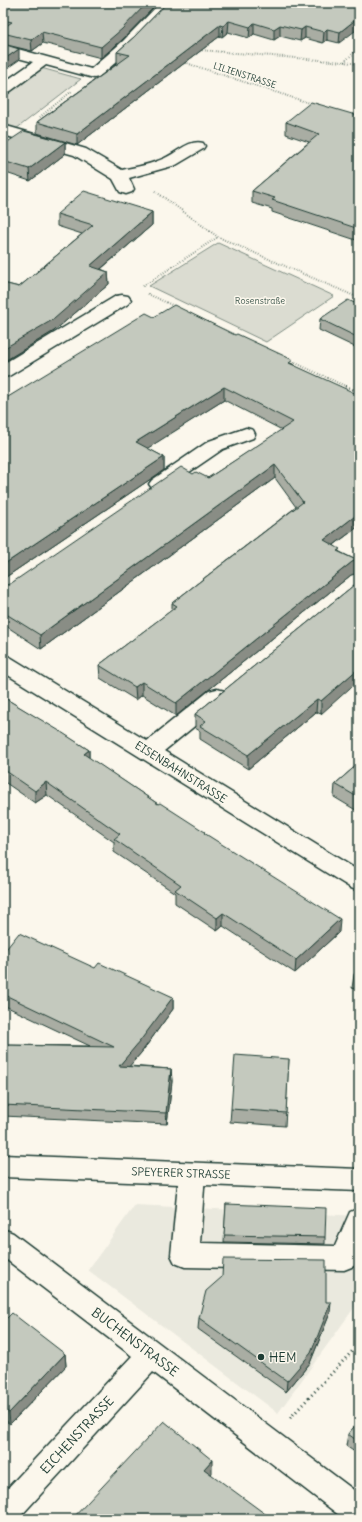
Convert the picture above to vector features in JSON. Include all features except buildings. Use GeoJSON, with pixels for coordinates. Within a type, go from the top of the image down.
{"type":"FeatureCollection","features":[{"type":"Feature","properties":{"kind":"street"},"geometry":{"type":"LineString","coordinates":[[3,50],[94,74],[128,44],[168,3]]}},
{"type":"Feature","properties":{"kind":"street"},"geometry":{"type":"LineString","coordinates":[[3,90],[43,61]]}},
{"type":"Feature","properties":{"kind":"street"},"geometry":{"type":"LineString","coordinates":[[10,132],[80,152],[123,183],[170,162],[197,146]]}},
{"type":"Feature","properties":{"kind":"street"},"geometry":{"type":"LineString","coordinates":[[3,372],[122,300]]}},
{"type":"Feature","properties":{"kind":"street"},"geometry":{"type":"LineString","coordinates":[[145,494],[216,446],[246,434]]}},
{"type":"Feature","properties":{"kind":"street","name":"EISENBAHNSTRASSE"},"geometry":{"type":"LineString","coordinates":[[3,662],[359,882]]}},
{"type":"Feature","properties":{"kind":"street"},"geometry":{"type":"LineString","coordinates":[[148,752],[229,687]]}},
{"type":"Feature","properties":{"kind":"street","name":"SPEYERER STRASSE"},"geometry":{"type":"LineString","coordinates":[[3,1166],[359,1180]]}},
{"type":"Feature","properties":{"kind":"street"},"geometry":{"type":"LineString","coordinates":[[192,1174],[185,1255],[344,1258],[359,1220]]}},
{"type":"Feature","properties":{"kind":"street","name":"BUCHENSTRASSE"},"geometry":{"type":"LineString","coordinates":[[3,1241],[359,1512]]}},
{"type":"Feature","properties":{"kind":"street","name":"EICHENSTRASSE"},"geometry":{"type":"LineString","coordinates":[[3,1514],[151,1355]]}},
{"type":"Feature","properties":{"kind":"path"},"geometry":{"type":"LineString","coordinates":[[344,62],[359,48]]}},
{"type":"Feature","properties":{"kind":"path"},"geometry":{"type":"LineString","coordinates":[[197,50],[359,64]]}},
{"type":"Feature","properties":{"kind":"path","name":"LILIENSTRASSE"},"geometry":{"type":"LineString","coordinates":[[180,61],[314,105]]}},
{"type":"Feature","properties":{"kind":"path"},"geometry":{"type":"LineString","coordinates":[[10,132],[94,74]]}},
{"type":"Feature","properties":{"kind":"path"},"geometry":{"type":"LineString","coordinates":[[123,183],[152,189],[218,237],[359,298]]}},
{"type":"Feature","properties":{"kind":"path"},"geometry":{"type":"LineString","coordinates":[[122,300],[218,237]]}},
{"type":"Feature","properties":{"kind":"path"},"geometry":{"type":"LineString","coordinates":[[138,290],[180,309]]}},
{"type":"Feature","properties":{"kind":"path"},"geometry":{"type":"LineString","coordinates":[[209,322],[244,339]]}},
{"type":"Feature","properties":{"kind":"path"},"geometry":{"type":"LineString","coordinates":[[286,358],[359,392]]}},
{"type":"Feature","properties":{"kind":"path"},"geometry":{"type":"LineString","coordinates":[[316,379],[322,375]]}},
{"type":"Feature","properties":{"kind":"path"},"geometry":{"type":"LineString","coordinates":[[268,1442],[359,1344]]}},
{"type":"Feature","properties":{"kind":"shaded area","name":"HEM"},"geometry":{"type":"Polygon","coordinates":[[[135,1205],[359,1216],[359,1301],[278,1413],[88,1270],[135,1205]]]}},
{"type":"Feature","properties":{"kind":"green space"},"geometry":{"type":"Polygon","coordinates":[[[41,68],[81,79],[16,129],[3,126],[3,94],[41,68]]]}},
{"type":"Feature","properties":{"kind":"green space","name":"Rosenstraße"},"geometry":{"type":"Polygon","coordinates":[[[218,243],[334,296],[266,342],[149,286],[218,243]]]}},
{"type":"Feature","properties":{"kind":"place","name":"HEM"},"geometry":{"type":"Point","coordinates":[261,1357]}}]}
